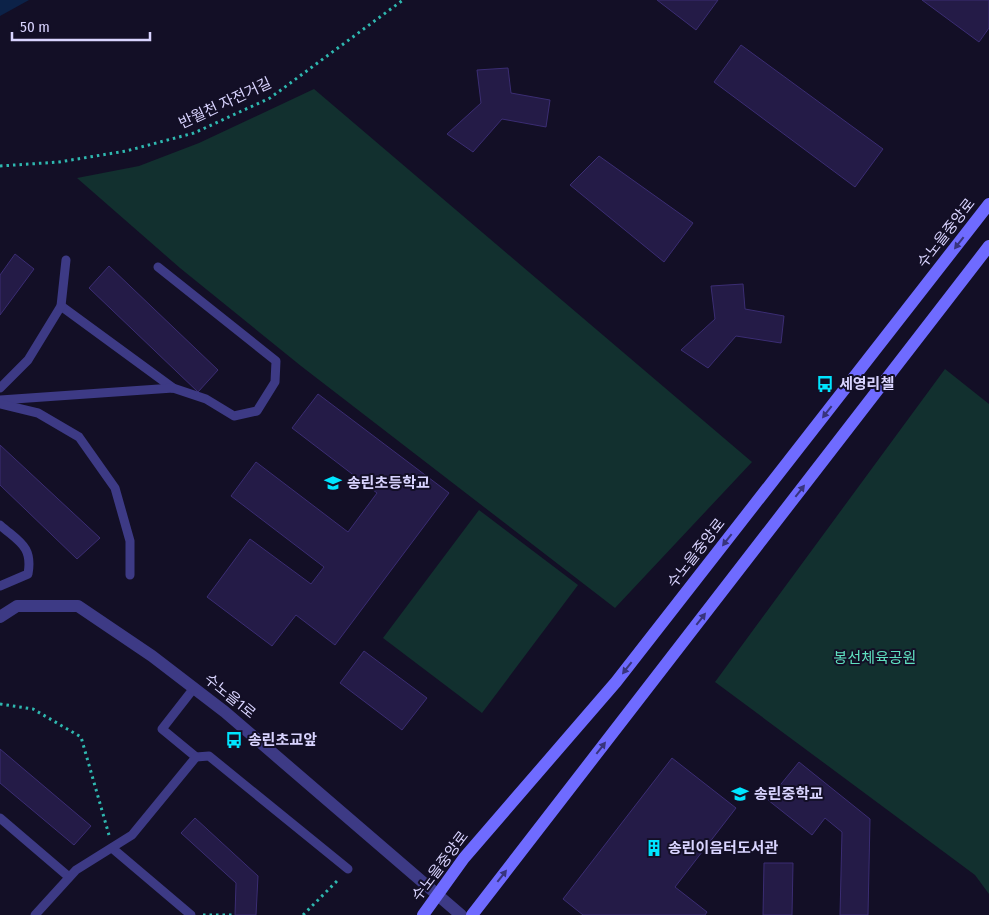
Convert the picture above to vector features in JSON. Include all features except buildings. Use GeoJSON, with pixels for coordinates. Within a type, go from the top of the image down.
{"type":"FeatureCollection","features":[{"type":"Feature","properties":{"kind":"main road","name":"수노을중앙로"},"geometry":{"type":"LineString","coordinates":[[423,915],[464,858],[616,682],[989,204]]}},
{"type":"Feature","properties":{"kind":"main road"},"geometry":{"type":"LineString","coordinates":[[472,915],[989,246]]}},
{"type":"Feature","properties":{"kind":"street","name":"수노을1로"},"geometry":{"type":"LineString","coordinates":[[0,617],[17,606],[78,606],[152,656],[226,712],[461,915]]}},
{"type":"Feature","properties":{"kind":"lane"},"geometry":{"type":"LineString","coordinates":[[0,388],[28,360],[61,306],[66,260]]}},
{"type":"Feature","properties":{"kind":"lane"},"geometry":{"type":"LineString","coordinates":[[61,306],[173,388],[206,399],[234,416],[257,411],[275,382],[276,361],[158,267]]}},
{"type":"Feature","properties":{"kind":"lane"},"geometry":{"type":"LineString","coordinates":[[0,402],[173,388]]}},
{"type":"Feature","properties":{"kind":"lane"},"geometry":{"type":"LineString","coordinates":[[0,402],[38,413],[79,437],[115,488],[130,541],[130,575]]}},
{"type":"Feature","properties":{"kind":"lane"},"geometry":{"type":"LineString","coordinates":[[0,525],[25,547],[30,560],[28,574],[0,586]]}},
{"type":"Feature","properties":{"kind":"lane"},"geometry":{"type":"LineString","coordinates":[[194,688],[162,729],[196,757],[209,756],[348,869]]}},
{"type":"Feature","properties":{"kind":"lane"},"geometry":{"type":"LineString","coordinates":[[35,915],[76,870],[132,835],[196,757]]}},
{"type":"Feature","properties":{"kind":"lane"},"geometry":{"type":"LineString","coordinates":[[0,818],[69,877]]}},
{"type":"Feature","properties":{"kind":"lane"},"geometry":{"type":"LineString","coordinates":[[112,848],[190,915]]}},
{"type":"Feature","properties":{"kind":"path","name":"반월천 자전거길"},"geometry":{"type":"LineString","coordinates":[[0,166],[59,162],[126,151],[194,133],[270,98],[403,0]]}},
{"type":"Feature","properties":{"kind":"path"},"geometry":{"type":"LineString","coordinates":[[0,704],[33,709],[81,737],[112,848]]}},
{"type":"Feature","properties":{"kind":"path"},"geometry":{"type":"LineString","coordinates":[[303,915],[348,869]]}},
{"type":"Feature","properties":{"kind":"path"},"geometry":{"type":"LineString","coordinates":[[190,915],[235,914]]}},
{"type":"Feature","properties":{"kind":"green space"},"geometry":{"type":"Polygon","coordinates":[[[314,89],[752,462],[615,608],[301,366],[180,268],[77,178],[139,166],[199,143],[314,89]]]}},
{"type":"Feature","properties":{"kind":"green space","name":"봉선체육공원"},"geometry":{"type":"Polygon","coordinates":[[[945,369],[989,404],[989,894],[975,875],[715,682],[945,369]]]}},
{"type":"Feature","properties":{"kind":"green space"},"geometry":{"type":"Polygon","coordinates":[[[479,510],[578,585],[482,713],[383,638],[479,510]]]}},
{"type":"Feature","properties":{"kind":"water"},"geometry":{"type":"Polygon","coordinates":[[[0,0],[29,0],[0,16],[0,0]]]}},
{"type":"Feature","properties":{"kind":"place","name":"세영리첼"},"geometry":{"type":"Point","coordinates":[825,384]}},
{"type":"Feature","properties":{"kind":"place","name":"송린초등학교"},"geometry":{"type":"Point","coordinates":[333,483]}},
{"type":"Feature","properties":{"kind":"place","name":"송린초교앞"},"geometry":{"type":"Point","coordinates":[234,740]}},
{"type":"Feature","properties":{"kind":"place","name":"송린중학교"},"geometry":{"type":"Point","coordinates":[740,794]}},
{"type":"Feature","properties":{"kind":"place","name":"송린이음터도서관"},"geometry":{"type":"Point","coordinates":[654,848]}}]}
